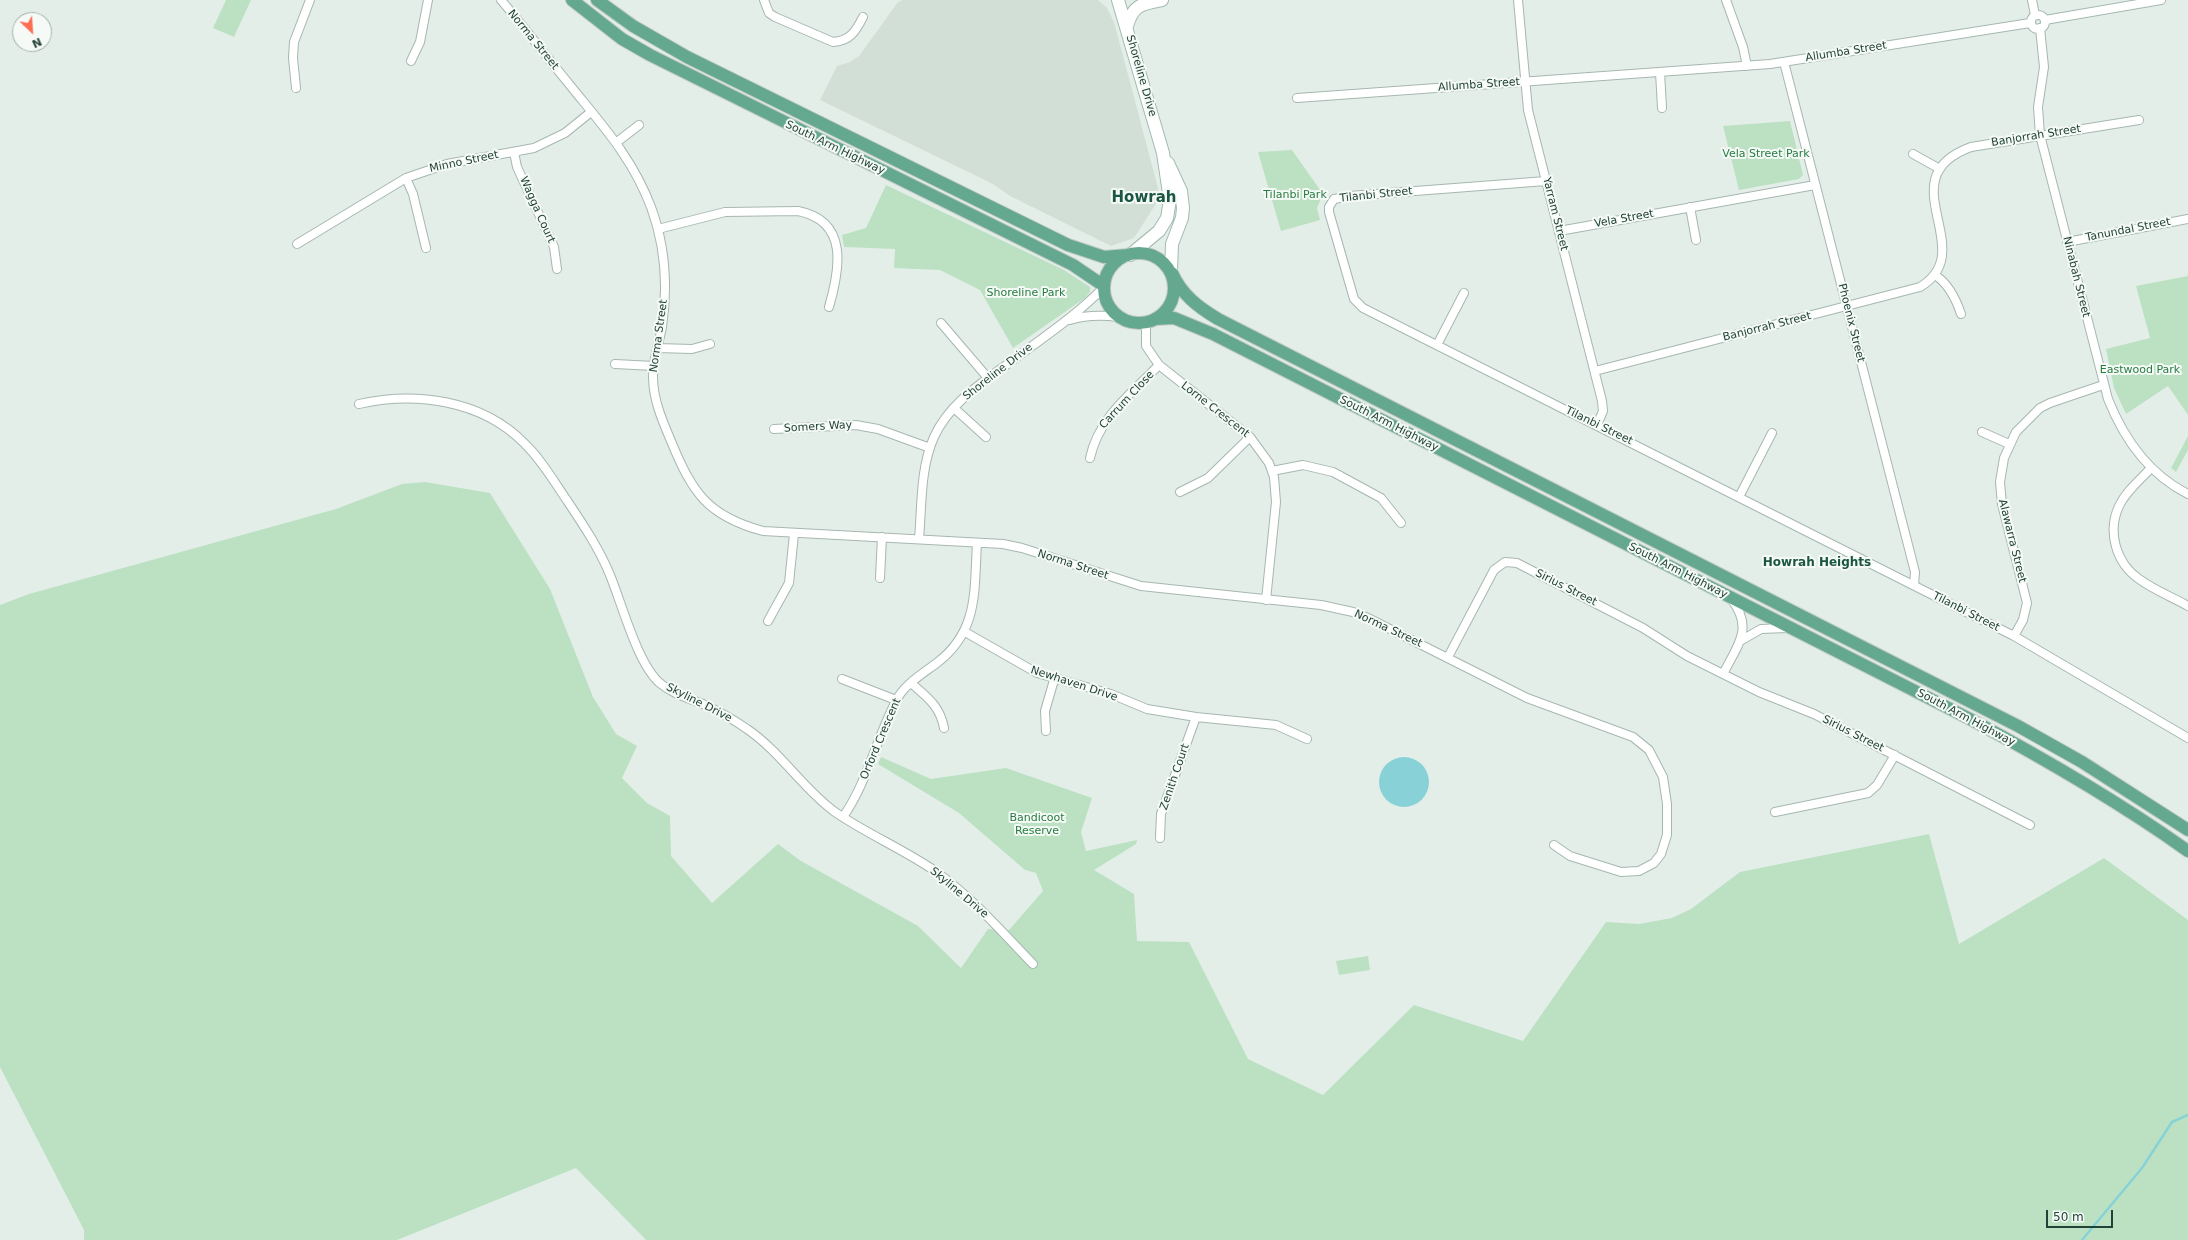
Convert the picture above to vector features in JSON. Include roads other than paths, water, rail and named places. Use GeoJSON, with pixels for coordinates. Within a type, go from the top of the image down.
{"type":"FeatureCollection","features":[{"type":"Feature","properties":{"kind":"main road","name":"South Arm Highway"},"geometry":{"type":"LineString","coordinates":[[572,0],[622,38],[664,63],[1073,265],[1104,286]]}},
{"type":"Feature","properties":{"kind":"main road","name":"South Arm Highway"},"geometry":{"type":"LineString","coordinates":[[597,0],[633,26],[687,57],[1068,245],[1104,257],[1129,255]]}},
{"type":"Feature","properties":{"kind":"main road","name":"Shoreline Drive"},"geometry":{"type":"LineString","coordinates":[[1118,0],[1127,26],[1163,153],[1170,196],[1168,213],[1156,235],[1129,255]]}},
{"type":"Feature","properties":{"kind":"main road"},"geometry":{"type":"LineString","coordinates":[[1127,26],[1134,9],[1145,4],[1162,0]]}},
{"type":"Feature","properties":{"kind":"main road","name":"Shoreline Drive"},"geometry":{"type":"LineString","coordinates":[[1163,153],[1178,183],[1183,201],[1182,218],[1172,244],[1171,272]]}},
{"type":"Feature","properties":{"kind":"main road"},"geometry":{"type":"LineString","coordinates":[[1150,253],[1159,258],[1171,272],[1173,288],[1171,300],[1165,311],[1150,321],[1130,322],[1118,316],[1107,302],[1104,286],[1110,271],[1129,255],[1150,253]]}},
{"type":"Feature","properties":{"kind":"main road","name":"South Arm Highway"},"geometry":{"type":"LineString","coordinates":[[1171,272],[1180,289],[1191,300],[1218,319],[2018,726],[2082,762],[2188,830]]}},
{"type":"Feature","properties":{"kind":"main road","name":"South Arm Highway"},"geometry":{"type":"LineString","coordinates":[[1150,321],[1174,318],[1213,334],[1792,629],[2022,747],[2112,800],[2188,851]]}},
{"type":"Feature","properties":{"kind":"street"},"geometry":{"type":"LineString","coordinates":[[296,88],[293,58],[294,42],[310,0]]}},
{"type":"Feature","properties":{"kind":"street"},"geometry":{"type":"LineString","coordinates":[[411,61],[420,42],[428,0]]}},
{"type":"Feature","properties":{"kind":"street","name":"Norma Street"},"geometry":{"type":"LineString","coordinates":[[501,0],[617,142],[638,178],[658,228],[665,286],[664,313],[654,366],[655,393],[661,418],[683,470],[696,491],[718,513],[740,524],[763,531],[794,534],[920,539],[1022,548],[1141,586],[1321,605],[1353,612],[1534,700],[1633,737],[1649,750],[1663,777],[1666,789],[1668,836],[1661,854],[1654,862],[1639,871],[1621,872],[1570,856],[1554,845]]}},
{"type":"Feature","properties":{"kind":"street"},"geometry":{"type":"LineString","coordinates":[[764,0],[769,13],[833,42],[839,42],[851,36],[863,18]]}},
{"type":"Feature","properties":{"kind":"street","name":"Yarram Street"},"geometry":{"type":"LineString","coordinates":[[1518,0],[1524,82],[1528,110],[1604,408],[1597,425]]}},
{"type":"Feature","properties":{"kind":"street"},"geometry":{"type":"LineString","coordinates":[[1726,0],[1743,47],[1748,66]]}},
{"type":"Feature","properties":{"kind":"street"},"geometry":{"type":"LineString","coordinates":[[2032,0],[2035,14]]}},
{"type":"Feature","properties":{"kind":"street"},"geometry":{"type":"LineString","coordinates":[[2045,20],[2161,0]]}},
{"type":"Feature","properties":{"kind":"street"},"geometry":{"type":"LineString","coordinates":[[2035,14],[2042,16],[2045,20]]}},
{"type":"Feature","properties":{"kind":"street"},"geometry":{"type":"LineString","coordinates":[[2035,14],[2030,23],[2034,28],[2044,26],[2045,20]]}},
{"type":"Feature","properties":{"kind":"street","name":"Allumba Street"},"geometry":{"type":"LineString","coordinates":[[1297,98],[1748,66],[1784,62],[2030,23]]}},
{"type":"Feature","properties":{"kind":"street","name":"Ninabah Street"},"geometry":{"type":"LineString","coordinates":[[2040,28],[2044,67],[2038,107],[2040,135],[2103,385],[2124,434],[2151,468],[2188,494]]}},
{"type":"Feature","properties":{"kind":"street","name":"Phoenix Street"},"geometry":{"type":"LineString","coordinates":[[1784,62],[1915,572],[1914,585]]}},
{"type":"Feature","properties":{"kind":"street"},"geometry":{"type":"LineString","coordinates":[[1660,72],[1662,108]]}},
{"type":"Feature","properties":{"kind":"street","name":"Minno Street"},"geometry":{"type":"LineString","coordinates":[[297,244],[406,178],[446,164],[534,148],[556,139],[591,112]]}},
{"type":"Feature","properties":{"kind":"street","name":"Banjorrah Street"},"geometry":{"type":"LineString","coordinates":[[1595,371],[1920,287],[1935,275],[1940,265],[1944,250],[1932,195],[1933,187],[1940,169],[1953,156],[1971,147],[2139,120]]}},
{"type":"Feature","properties":{"kind":"street"},"geometry":{"type":"LineString","coordinates":[[617,142],[639,125]]}},
{"type":"Feature","properties":{"kind":"street","name":"Wagga Court"},"geometry":{"type":"LineString","coordinates":[[514,152],[517,167],[554,247],[557,269]]}},
{"type":"Feature","properties":{"kind":"street"},"geometry":{"type":"LineString","coordinates":[[1914,154],[1940,169]]}},
{"type":"Feature","properties":{"kind":"street"},"geometry":{"type":"LineString","coordinates":[[406,178],[413,194],[426,248]]}},
{"type":"Feature","properties":{"kind":"street","name":"Tilanbi Street"},"geometry":{"type":"LineString","coordinates":[[1546,181],[1339,197],[1331,202],[1329,212],[1354,299],[1363,308],[2014,636],[2188,738]]}},
{"type":"Feature","properties":{"kind":"street","name":"Vela Street"},"geometry":{"type":"LineString","coordinates":[[1559,231],[1815,185]]}},
{"type":"Feature","properties":{"kind":"street"},"geometry":{"type":"LineString","coordinates":[[1690,207],[1696,240]]}},
{"type":"Feature","properties":{"kind":"street"},"geometry":{"type":"LineString","coordinates":[[658,228],[725,212],[798,210],[814,216],[826,224],[836,241],[835,288],[829,307]]}},
{"type":"Feature","properties":{"kind":"street","name":"Tanundal Street"},"geometry":{"type":"LineString","coordinates":[[2068,242],[2188,219]]}},
{"type":"Feature","properties":{"kind":"street"},"geometry":{"type":"LineString","coordinates":[[1935,275],[1942,280],[1950,290],[1961,314]]}},
{"type":"Feature","properties":{"kind":"street","name":"Shoreline Drive"},"geometry":{"type":"LineString","coordinates":[[920,539],[923,484],[930,448],[942,423],[965,396],[1082,308],[1104,286]]}},
{"type":"Feature","properties":{"kind":"street"},"geometry":{"type":"LineString","coordinates":[[1437,345],[1464,293]]}},
{"type":"Feature","properties":{"kind":"street","name":"Shoreline Drive"},"geometry":{"type":"LineString","coordinates":[[1063,323],[1080,317],[1097,315],[1118,316]]}},
{"type":"Feature","properties":{"kind":"street","name":"Lorne Crescent"},"geometry":{"type":"LineString","coordinates":[[1150,321],[1146,346],[1160,365],[1250,437],[1262,452],[1272,471],[1276,502],[1266,600]]}},
{"type":"Feature","properties":{"kind":"street"},"geometry":{"type":"LineString","coordinates":[[941,323],[988,378]]}},
{"type":"Feature","properties":{"kind":"street"},"geometry":{"type":"LineString","coordinates":[[657,348],[692,348],[710,344]]}},
{"type":"Feature","properties":{"kind":"street"},"geometry":{"type":"LineString","coordinates":[[615,364],[654,366]]}},
{"type":"Feature","properties":{"kind":"street","name":"Carrum Close"},"geometry":{"type":"LineString","coordinates":[[1090,458],[1094,441],[1100,428],[1110,414],[1160,365]]}},
{"type":"Feature","properties":{"kind":"street","name":"Alawarra Street"},"geometry":{"type":"LineString","coordinates":[[2014,636],[2023,620],[2027,603],[2000,493],[2001,471],[2009,444],[2023,423],[2040,408],[2050,403],[2103,385]]}},
{"type":"Feature","properties":{"kind":"street","name":"Skyline Drive"},"geometry":{"type":"LineString","coordinates":[[359,404],[398,398],[419,398],[451,404],[495,422],[523,442],[535,454],[577,516],[604,561],[645,662],[654,678],[675,693],[717,711],[748,729],[783,759],[826,805],[843,817],[937,873],[982,911],[1033,964]]}},
{"type":"Feature","properties":{"kind":"street","name":"Shoreline Drive"},"geometry":{"type":"LineString","coordinates":[[954,408],[986,437]]}},
{"type":"Feature","properties":{"kind":"street","name":"Somers Way"},"geometry":{"type":"LineString","coordinates":[[774,429],[832,424],[856,425],[878,429],[930,448]]}},
{"type":"Feature","properties":{"kind":"street"},"geometry":{"type":"LineString","coordinates":[[1982,432],[2009,444]]}},
{"type":"Feature","properties":{"kind":"street"},"geometry":{"type":"LineString","coordinates":[[1739,497],[1772,433]]}},
{"type":"Feature","properties":{"kind":"street"},"geometry":{"type":"LineString","coordinates":[[1180,492],[1208,478],[1250,437]]}},
{"type":"Feature","properties":{"kind":"street"},"geometry":{"type":"LineString","coordinates":[[1272,471],[1303,465],[1313,466],[1333,472],[1380,498],[1401,523]]}},
{"type":"Feature","properties":{"kind":"street"},"geometry":{"type":"LineString","coordinates":[[2151,468],[2119,506],[2114,525],[2115,544],[2118,554],[2131,572],[2140,580],[2188,606]]}},
{"type":"Feature","properties":{"kind":"street"},"geometry":{"type":"LineString","coordinates":[[768,621],[789,583],[794,534]]}},
{"type":"Feature","properties":{"kind":"street"},"geometry":{"type":"LineString","coordinates":[[880,578],[882,537]]}},
{"type":"Feature","properties":{"kind":"street","name":"Orford Crescent"},"geometry":{"type":"LineString","coordinates":[[843,817],[870,768],[896,700],[911,683],[943,658],[965,632],[973,606],[977,543]]}},
{"type":"Feature","properties":{"kind":"street","name":"Sirius Street"},"geometry":{"type":"LineString","coordinates":[[1448,657],[1489,576],[1499,565],[1511,562],[1620,616],[1687,656],[1758,692],[1814,714],[2030,825]]}},
{"type":"Feature","properties":{"kind":"street"},"geometry":{"type":"LineString","coordinates":[[1723,674],[1740,641],[1743,618],[1731,598]]}},
{"type":"Feature","properties":{"kind":"street"},"geometry":{"type":"LineString","coordinates":[[1740,641],[1761,629],[1792,629]]}},
{"type":"Feature","properties":{"kind":"street","name":"Newhaven Drive"},"geometry":{"type":"LineString","coordinates":[[965,632],[1021,666],[1054,680],[1111,694],[1147,709],[1196,717],[1276,725],[1307,739]]}},
{"type":"Feature","properties":{"kind":"street"},"geometry":{"type":"LineString","coordinates":[[842,679],[896,700]]}},
{"type":"Feature","properties":{"kind":"street"},"geometry":{"type":"LineString","coordinates":[[1046,731],[1045,711],[1054,680]]}},
{"type":"Feature","properties":{"kind":"street"},"geometry":{"type":"LineString","coordinates":[[911,683],[934,703],[942,717],[944,728]]}},
{"type":"Feature","properties":{"kind":"street","name":"Zenith Court"},"geometry":{"type":"LineString","coordinates":[[1160,838],[1161,814],[1196,717]]}},
{"type":"Feature","properties":{"kind":"street","name":"Sirius Street"},"geometry":{"type":"LineString","coordinates":[[1775,812],[1868,793],[1877,785],[1895,755]]}},
{"type":"Feature","properties":{"kind":"water"},"geometry":{"type":"Polygon","coordinates":[[[1399,757],[1409,757],[1422,764],[1429,777],[1429,787],[1422,800],[1409,807],[1399,807],[1390,803],[1383,796],[1379,787],[1379,777],[1383,768],[1390,761],[1399,757]]]}},
{"type":"Feature","properties":{"kind":"waterway"},"geometry":{"type":"LineString","coordinates":[[2082,1240],[2142,1168],[2172,1122],[2188,1115]]}},
{"type":"Feature","properties":{"kind":"district","name":"Howrah"},"geometry":{"type":"Point","coordinates":[1144,198]}},
{"type":"Feature","properties":{"kind":"district","name":"Howrah Heights"},"geometry":{"type":"Point","coordinates":[1817,563]}},
{"type":"Feature","properties":{"kind":"park label","name":"Vela Street Park"},"geometry":{"type":"Point","coordinates":[1766,154]}},
{"type":"Feature","properties":{"kind":"park label","name":"Tilanbi Park"},"geometry":{"type":"Point","coordinates":[1295,195]}},
{"type":"Feature","properties":{"kind":"park label","name":"Shoreline Park"},"geometry":{"type":"Point","coordinates":[1026,293]}},
{"type":"Feature","properties":{"kind":"park label","name":"Eastwood Park"},"geometry":{"type":"Point","coordinates":[2140,370]}},
{"type":"Feature","properties":{"kind":"park label","name":"Bandicoot Reserve"},"geometry":{"type":"Point","coordinates":[1037,824]}}]}
